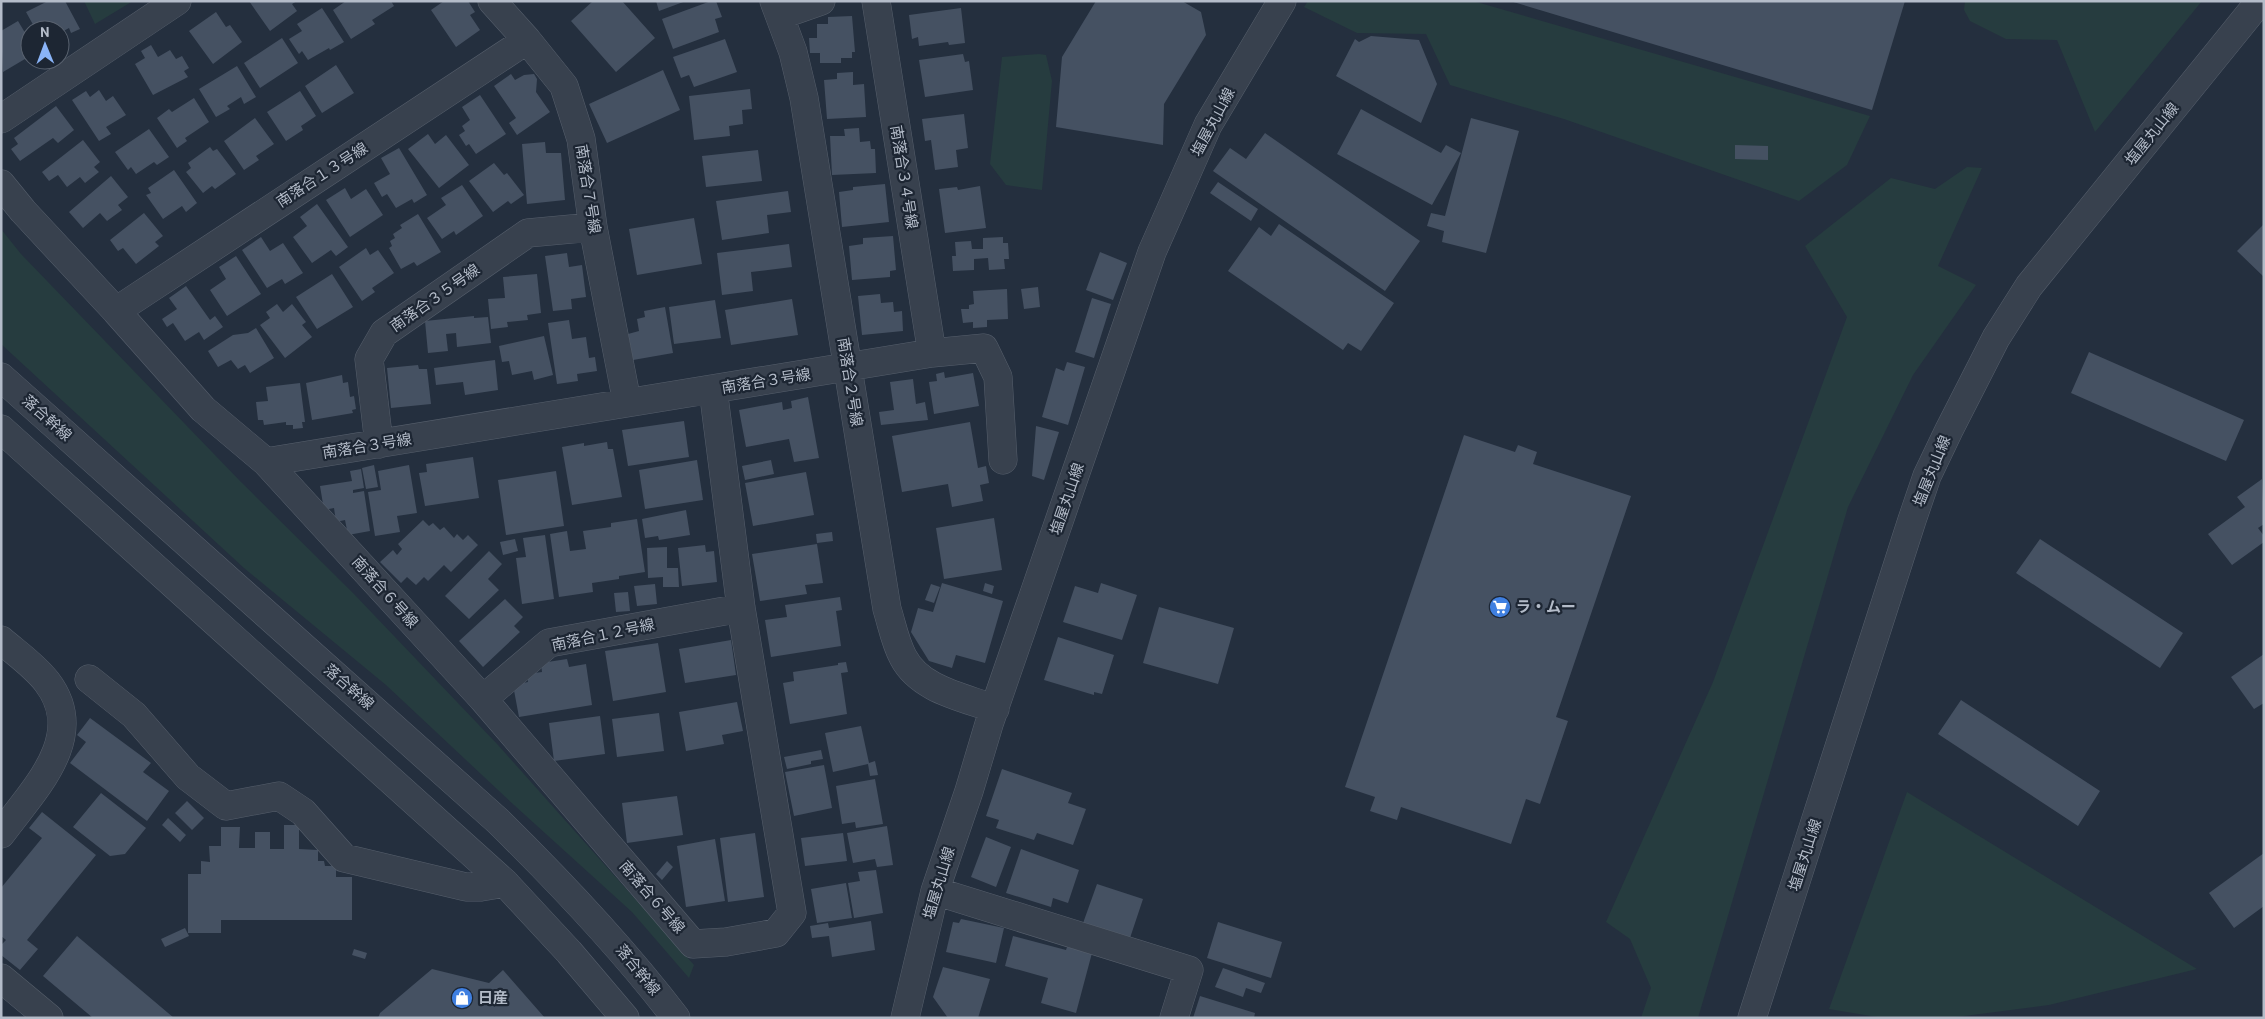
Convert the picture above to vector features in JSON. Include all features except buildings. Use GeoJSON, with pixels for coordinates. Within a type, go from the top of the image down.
{"type":"FeatureCollection","features":[{"type":"Feature","properties":{"kind":"street"},"geometry":{"type":"LineString","coordinates":[[1,119],[177,1]]}},
{"type":"Feature","properties":{"kind":"street","name":"南落合７号線"},"geometry":{"type":"LineString","coordinates":[[492,1],[564,86],[581,139],[593,227],[627,402]]}},
{"type":"Feature","properties":{"kind":"street"},"geometry":{"type":"LineString","coordinates":[[777,8],[821,1]]}},
{"type":"Feature","properties":{"kind":"street","name":"南落合３４号線"},"geometry":{"type":"LineString","coordinates":[[876,1],[932,352]]}},
{"type":"Feature","properties":{"kind":"street","name":"塩屋丸山線"},"geometry":{"type":"LineString","coordinates":[[908,1017],[935,891],[995,709],[1152,252],[1208,125],[1282,1]]}},
{"type":"Feature","properties":{"kind":"street","name":"塩屋丸山線"},"geometry":{"type":"LineString","coordinates":[[1752,1018],[1912,520],[1927,476],[1948,430],[1996,338],[2029,286],[2260,1]]}},
{"type":"Feature","properties":{"kind":"street","name":"南落合２号線"},"geometry":{"type":"LineString","coordinates":[[777,8],[793,52],[804,98],[887,609],[898,645],[910,668],[925,682],[995,709]]}},
{"type":"Feature","properties":{"kind":"street","name":"南落合１３号線"},"geometry":{"type":"LineString","coordinates":[[116,311],[527,40]]}},
{"type":"Feature","properties":{"kind":"street"},"geometry":{"type":"LineString","coordinates":[[1,184],[23,211],[116,311],[203,409],[266,462]]}},
{"type":"Feature","properties":{"kind":"street","name":"南落合３５号線"},"geometry":{"type":"LineString","coordinates":[[379,444],[369,359],[384,333],[528,233],[593,227]]}},
{"type":"Feature","properties":{"kind":"street","name":"南落合３号線"},"geometry":{"type":"LineString","coordinates":[[266,462],[627,402],[847,368],[932,352],[984,348],[998,377],[1002,460]]}},
{"type":"Feature","properties":{"kind":"street","name":"落合幹線"},"geometry":{"type":"LineString","coordinates":[[1,377],[498,820],[568,891],[633,962],[676,1018]]}},
{"type":"Feature","properties":{"kind":"street","name":"南落合６号線"},"geometry":{"type":"LineString","coordinates":[[266,462],[482,699],[693,944],[726,942],[776,933],[792,913],[741,608],[713,389]]}},
{"type":"Feature","properties":{"kind":"street"},"geometry":{"type":"LineString","coordinates":[[1,429],[505,883],[569,952],[625,1018]]}},
{"type":"Feature","properties":{"kind":"street","name":"南落合１２号線"},"geometry":{"type":"LineString","coordinates":[[482,699],[549,643],[741,608]]}},
{"type":"Feature","properties":{"kind":"street"},"geometry":{"type":"LineString","coordinates":[[1,640],[46,680],[56,695],[61,712],[63,734],[51,765],[1,834]]}},
{"type":"Feature","properties":{"kind":"street"},"geometry":{"type":"LineString","coordinates":[[89,679],[134,715],[188,777],[226,806],[279,796],[303,812],[344,858],[466,887],[481,887],[505,883]]}},
{"type":"Feature","properties":{"kind":"street"},"geometry":{"type":"LineString","coordinates":[[935,891],[1188,970],[1174,1018]]}},
{"type":"Feature","properties":{"kind":"street"},"geometry":{"type":"LineString","coordinates":[[1,978],[49,1018]]}},
{"type":"Feature","properties":{"kind":"green space"},"geometry":{"type":"Polygon","coordinates":[[[84,1],[133,1],[95,24],[84,1]]]}},
{"type":"Feature","properties":{"kind":"green space"},"geometry":{"type":"Polygon","coordinates":[[[1308,1],[1473,1],[1870,116],[1847,165],[1799,201],[1564,119],[1450,85],[1426,34],[1357,33],[1304,7],[1308,1]]]}},
{"type":"Feature","properties":{"kind":"green space"},"geometry":{"type":"Polygon","coordinates":[[[1965,1],[2202,1],[2095,132],[2057,40],[2006,39],[1970,21],[1964,10],[1965,1]]]}},
{"type":"Feature","properties":{"kind":"green space"},"geometry":{"type":"Polygon","coordinates":[[[1046,55],[1052,81],[1042,190],[1006,185],[990,164],[1002,57],[1046,55]]]}},
{"type":"Feature","properties":{"kind":"green space"},"geometry":{"type":"Polygon","coordinates":[[[1967,167],[1982,168],[1938,266],[1976,285],[1913,375],[1848,507],[1698,1018],[1641,1018],[1651,988],[1630,939],[1606,922],[1713,682],[1847,317],[1805,246],[1891,178],[1935,189],[1967,167]]]}},
{"type":"Feature","properties":{"kind":"green space"},"geometry":{"type":"Polygon","coordinates":[[[1,229],[21,254],[240,481],[353,593],[498,745],[694,965],[689,978],[632,912],[386,685],[244,568],[1,344],[1,229]]]}},
{"type":"Feature","properties":{"kind":"green space"},"geometry":{"type":"Polygon","coordinates":[[[1907,792],[2197,969],[2049,1005],[1949,1018],[1883,1018],[1829,1009],[1907,792]]]}},
{"type":"Feature","properties":{"kind":"place","name":"ラ・ムー"},"geometry":{"type":"Point","coordinates":[1500,607]}},
{"type":"Feature","properties":{"kind":"place","name":"日産"},"geometry":{"type":"Point","coordinates":[462,998]}}]}
